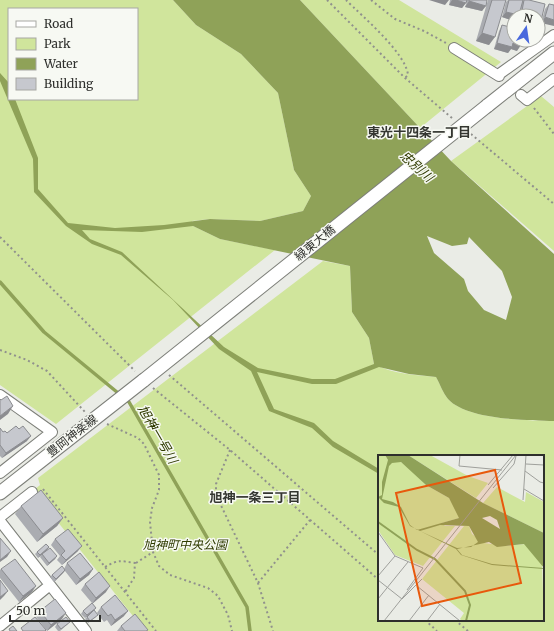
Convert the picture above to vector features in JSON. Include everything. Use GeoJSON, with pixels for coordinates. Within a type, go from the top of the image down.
{"type":"FeatureCollection","features":[{"type":"Feature","properties":{"kind":"main road","name":"緑東大橋"},"geometry":{"type":"LineString","coordinates":[[144,380],[554,53]]}},
{"type":"Feature","properties":{"kind":"main road","name":"豊岡神楽線"},"geometry":{"type":"LineString","coordinates":[[0,493],[144,380]]}},
{"type":"Feature","properties":{"kind":"street"},"geometry":{"type":"LineString","coordinates":[[454,48],[499,75],[554,35]]}},
{"type":"Feature","properties":{"kind":"street"},"geometry":{"type":"LineString","coordinates":[[524,98],[554,79]]}},
{"type":"Feature","properties":{"kind":"street"},"geometry":{"type":"LineString","coordinates":[[0,395],[52,432],[0,473]]}},
{"type":"Feature","properties":{"kind":"street"},"geometry":{"type":"LineString","coordinates":[[0,517],[32,492]]}},
{"type":"Feature","properties":{"kind":"street"},"geometry":{"type":"LineString","coordinates":[[0,521],[86,631]]}},
{"type":"Feature","properties":{"kind":"street"},"geometry":{"type":"LineString","coordinates":[[0,626],[50,585]]}},
{"type":"Feature","properties":{"kind":"path"},"geometry":{"type":"LineString","coordinates":[[328,0],[405,78],[458,123]]}},
{"type":"Feature","properties":{"kind":"path"},"geometry":{"type":"LineString","coordinates":[[346,0],[400,56],[408,70],[408,75],[405,78]]}},
{"type":"Feature","properties":{"kind":"path"},"geometry":{"type":"LineString","coordinates":[[371,0],[394,19],[424,31],[454,48]]}},
{"type":"Feature","properties":{"kind":"path"},"geometry":{"type":"LineString","coordinates":[[524,98],[554,134]]}},
{"type":"Feature","properties":{"kind":"path"},"geometry":{"type":"LineString","coordinates":[[469,133],[554,204]]}},
{"type":"Feature","properties":{"kind":"path"},"geometry":{"type":"LineString","coordinates":[[0,236],[144,380],[230,450],[378,579]]}},
{"type":"Feature","properties":{"kind":"path"},"geometry":{"type":"LineString","coordinates":[[0,350],[27,360],[47,371],[85,413]]}},
{"type":"Feature","properties":{"kind":"path"},"geometry":{"type":"LineString","coordinates":[[167,374],[378,554]]}},
{"type":"Feature","properties":{"kind":"path"},"geometry":{"type":"LineString","coordinates":[[104,423],[138,438],[144,444],[158,475],[159,490],[152,508],[150,522],[153,552],[159,566],[170,575],[208,588],[218,596],[228,615],[232,631]]}},
{"type":"Feature","properties":{"kind":"path"},"geometry":{"type":"LineString","coordinates":[[230,450],[216,484],[216,495],[258,583],[273,631]]}},
{"type":"Feature","properties":{"kind":"path"},"geometry":{"type":"LineString","coordinates":[[32,492],[40,485],[156,631]]}},
{"type":"Feature","properties":{"kind":"path"},"geometry":{"type":"LineString","coordinates":[[258,583],[310,520]]}},
{"type":"Feature","properties":{"kind":"path"},"geometry":{"type":"LineString","coordinates":[[105,567],[115,561],[123,560],[135,563],[153,552]]}},
{"type":"Feature","properties":{"kind":"path"},"geometry":{"type":"LineString","coordinates":[[125,592],[134,578],[135,563]]}},
{"type":"Feature","properties":{"kind":"path"},"geometry":{"type":"LineString","coordinates":[[426,621],[437,631]]}},
{"type":"Feature","properties":{"kind":"path"},"geometry":{"type":"LineString","coordinates":[[456,621],[468,631]]}},
{"type":"Feature","properties":{"kind":"green space"},"geometry":{"type":"Polygon","coordinates":[[[0,0],[173,0],[196,25],[241,54],[278,93],[294,170],[311,196],[303,211],[260,221],[210,219],[192,221],[193,226],[220,239],[275,250],[56,424],[0,385],[0,0]]]}},
{"type":"Feature","properties":{"kind":"green space"},"geometry":{"type":"Polygon","coordinates":[[[300,0],[399,0],[501,62],[420,128],[300,0]]]}},
{"type":"Feature","properties":{"kind":"green space"},"geometry":{"type":"Polygon","coordinates":[[[541,96],[554,107],[554,251],[451,161],[541,96]]]}},
{"type":"Feature","properties":{"kind":"green space","name":"旭神町中央公園"},"geometry":{"type":"Polygon","coordinates":[[[323,261],[350,266],[352,312],[369,338],[374,364],[396,372],[436,377],[448,399],[457,406],[469,411],[498,418],[554,421],[554,631],[145,631],[33,491],[40,485],[38,478],[323,261]]]}},
{"type":"Feature","properties":{"kind":"water","name":"忠別川"},"geometry":{"type":"Polygon","coordinates":[[[173,0],[300,0],[451,161],[554,254],[554,421],[498,418],[469,411],[457,406],[448,399],[436,377],[409,374],[379,367],[336,384],[312,384],[257,372],[274,409],[314,423],[333,441],[378,468],[378,473],[333,447],[312,428],[269,411],[251,371],[219,349],[173,300],[121,255],[92,244],[66,226],[34,192],[33,159],[8,100],[15,100],[38,158],[38,189],[68,223],[115,228],[164,225],[210,219],[260,221],[303,211],[311,196],[294,170],[278,93],[241,54],[196,25],[173,0]],[[193,226],[142,232],[82,230],[90,239],[122,252],[224,347],[258,368],[312,379],[335,379],[374,364],[369,338],[352,312],[350,266],[220,239],[193,226]],[[427,236],[434,253],[464,279],[468,291],[484,310],[506,320],[512,297],[502,271],[469,237],[467,244],[452,246],[427,236]]]}},
{"type":"Feature","properties":{"kind":"water"},"geometry":{"type":"Polygon","coordinates":[[[0,73],[8,82],[8,100],[0,81],[0,73]]]}},
{"type":"Feature","properties":{"kind":"building"},"geometry":{"type":"Polygon","coordinates":[[[456,0],[467,0],[466,3],[456,0]]]}},
{"type":"Feature","properties":{"kind":"building"},"geometry":{"type":"Polygon","coordinates":[[[487,0],[486,6],[469,1],[487,0]]]}},
{"type":"Feature","properties":{"kind":"building"},"geometry":{"type":"Polygon","coordinates":[[[492,0],[506,0],[495,37],[482,33],[492,0]]]}},
{"type":"Feature","properties":{"kind":"building"},"geometry":{"type":"Polygon","coordinates":[[[509,0],[523,0],[521,8],[507,8],[509,0]]]}},
{"type":"Feature","properties":{"kind":"building"},"geometry":{"type":"Polygon","coordinates":[[[524,0],[545,4],[544,8],[522,8],[524,0]]]}},
{"type":"Feature","properties":{"kind":"building"},"geometry":{"type":"Polygon","coordinates":[[[549,4],[554,5],[554,20],[546,17],[549,4]]]}},
{"type":"Feature","properties":{"kind":"building"},"geometry":{"type":"Polygon","coordinates":[[[502,25],[506,26],[506,45],[497,43],[502,25]]]}},
{"type":"Feature","properties":{"kind":"building"},"geometry":{"type":"Polygon","coordinates":[[[7,396],[13,406],[0,416],[0,399],[1,400],[7,396]]]}},
{"type":"Feature","properties":{"kind":"building"},"geometry":{"type":"Polygon","coordinates":[[[16,426],[19,429],[23,426],[31,436],[6,453],[0,445],[0,428],[3,432],[5,431],[7,433],[16,426]]]}},
{"type":"Feature","properties":{"kind":"building"},"geometry":{"type":"Polygon","coordinates":[[[41,490],[63,518],[43,534],[21,506],[41,490]]]}},
{"type":"Feature","properties":{"kind":"building"},"geometry":{"type":"Polygon","coordinates":[[[68,529],[82,546],[66,560],[61,555],[65,551],[55,539],[68,529]]]}},
{"type":"Feature","properties":{"kind":"building"},"geometry":{"type":"Polygon","coordinates":[[[0,538],[11,551],[0,560],[0,538]]]}},
{"type":"Feature","properties":{"kind":"building"},"geometry":{"type":"Polygon","coordinates":[[[46,544],[49,547],[40,555],[37,552],[46,544]]]}},
{"type":"Feature","properties":{"kind":"building"},"geometry":{"type":"Polygon","coordinates":[[[50,548],[57,556],[49,563],[42,554],[50,548]]]}},
{"type":"Feature","properties":{"kind":"building"},"geometry":{"type":"Polygon","coordinates":[[[80,553],[93,569],[80,579],[67,563],[80,553]]]}},
{"type":"Feature","properties":{"kind":"building"},"geometry":{"type":"Polygon","coordinates":[[[15,559],[36,586],[23,596],[1,569],[15,559]]]}},
{"type":"Feature","properties":{"kind":"building"},"geometry":{"type":"Polygon","coordinates":[[[62,566],[65,570],[56,579],[52,575],[62,566]]]}},
{"type":"Feature","properties":{"kind":"building"},"geometry":{"type":"Polygon","coordinates":[[[99,572],[110,586],[96,598],[85,584],[99,572]]]}},
{"type":"Feature","properties":{"kind":"building"},"geometry":{"type":"Polygon","coordinates":[[[0,580],[8,591],[0,597],[0,580]]]}},
{"type":"Feature","properties":{"kind":"building"},"geometry":{"type":"Polygon","coordinates":[[[115,595],[128,611],[115,620],[111,614],[108,616],[101,607],[115,595]]]}},
{"type":"Feature","properties":{"kind":"building"},"geometry":{"type":"Polygon","coordinates":[[[55,599],[66,613],[51,625],[40,611],[55,599]]]}},
{"type":"Feature","properties":{"kind":"building"},"geometry":{"type":"Polygon","coordinates":[[[92,603],[96,608],[87,615],[83,611],[92,603]]]}},
{"type":"Feature","properties":{"kind":"building"},"geometry":{"type":"Polygon","coordinates":[[[94,610],[98,615],[90,621],[87,617],[94,610]]]}},
{"type":"Feature","properties":{"kind":"building"},"geometry":{"type":"Polygon","coordinates":[[[135,614],[148,630],[125,631],[121,626],[135,614]]]}},
{"type":"Feature","properties":{"kind":"building"},"geometry":{"type":"Polygon","coordinates":[[[35,617],[46,630],[23,631],[21,628],[35,617]]]}},
{"type":"Feature","properties":{"kind":"building"},"geometry":{"type":"Polygon","coordinates":[[[66,617],[70,622],[61,629],[57,624],[66,617]]]}},
{"type":"Feature","properties":{"kind":"building"},"geometry":{"type":"Polygon","coordinates":[[[13,626],[17,631],[10,631],[9,629],[13,626]]]}},
{"type":"Feature","properties":{"kind":"waterway","name":"旭神一号川"},"geometry":{"type":"LineString","coordinates":[[0,282],[44,332],[129,402],[247,607],[250,631]]}},
{"type":"Feature","properties":{"kind":"district","name":"東光十四条一丁目"},"geometry":{"type":"Point","coordinates":[419,132]}},
{"type":"Feature","properties":{"kind":"district","name":"旭神一条三丁目"},"geometry":{"type":"Point","coordinates":[255,497]}}]}
